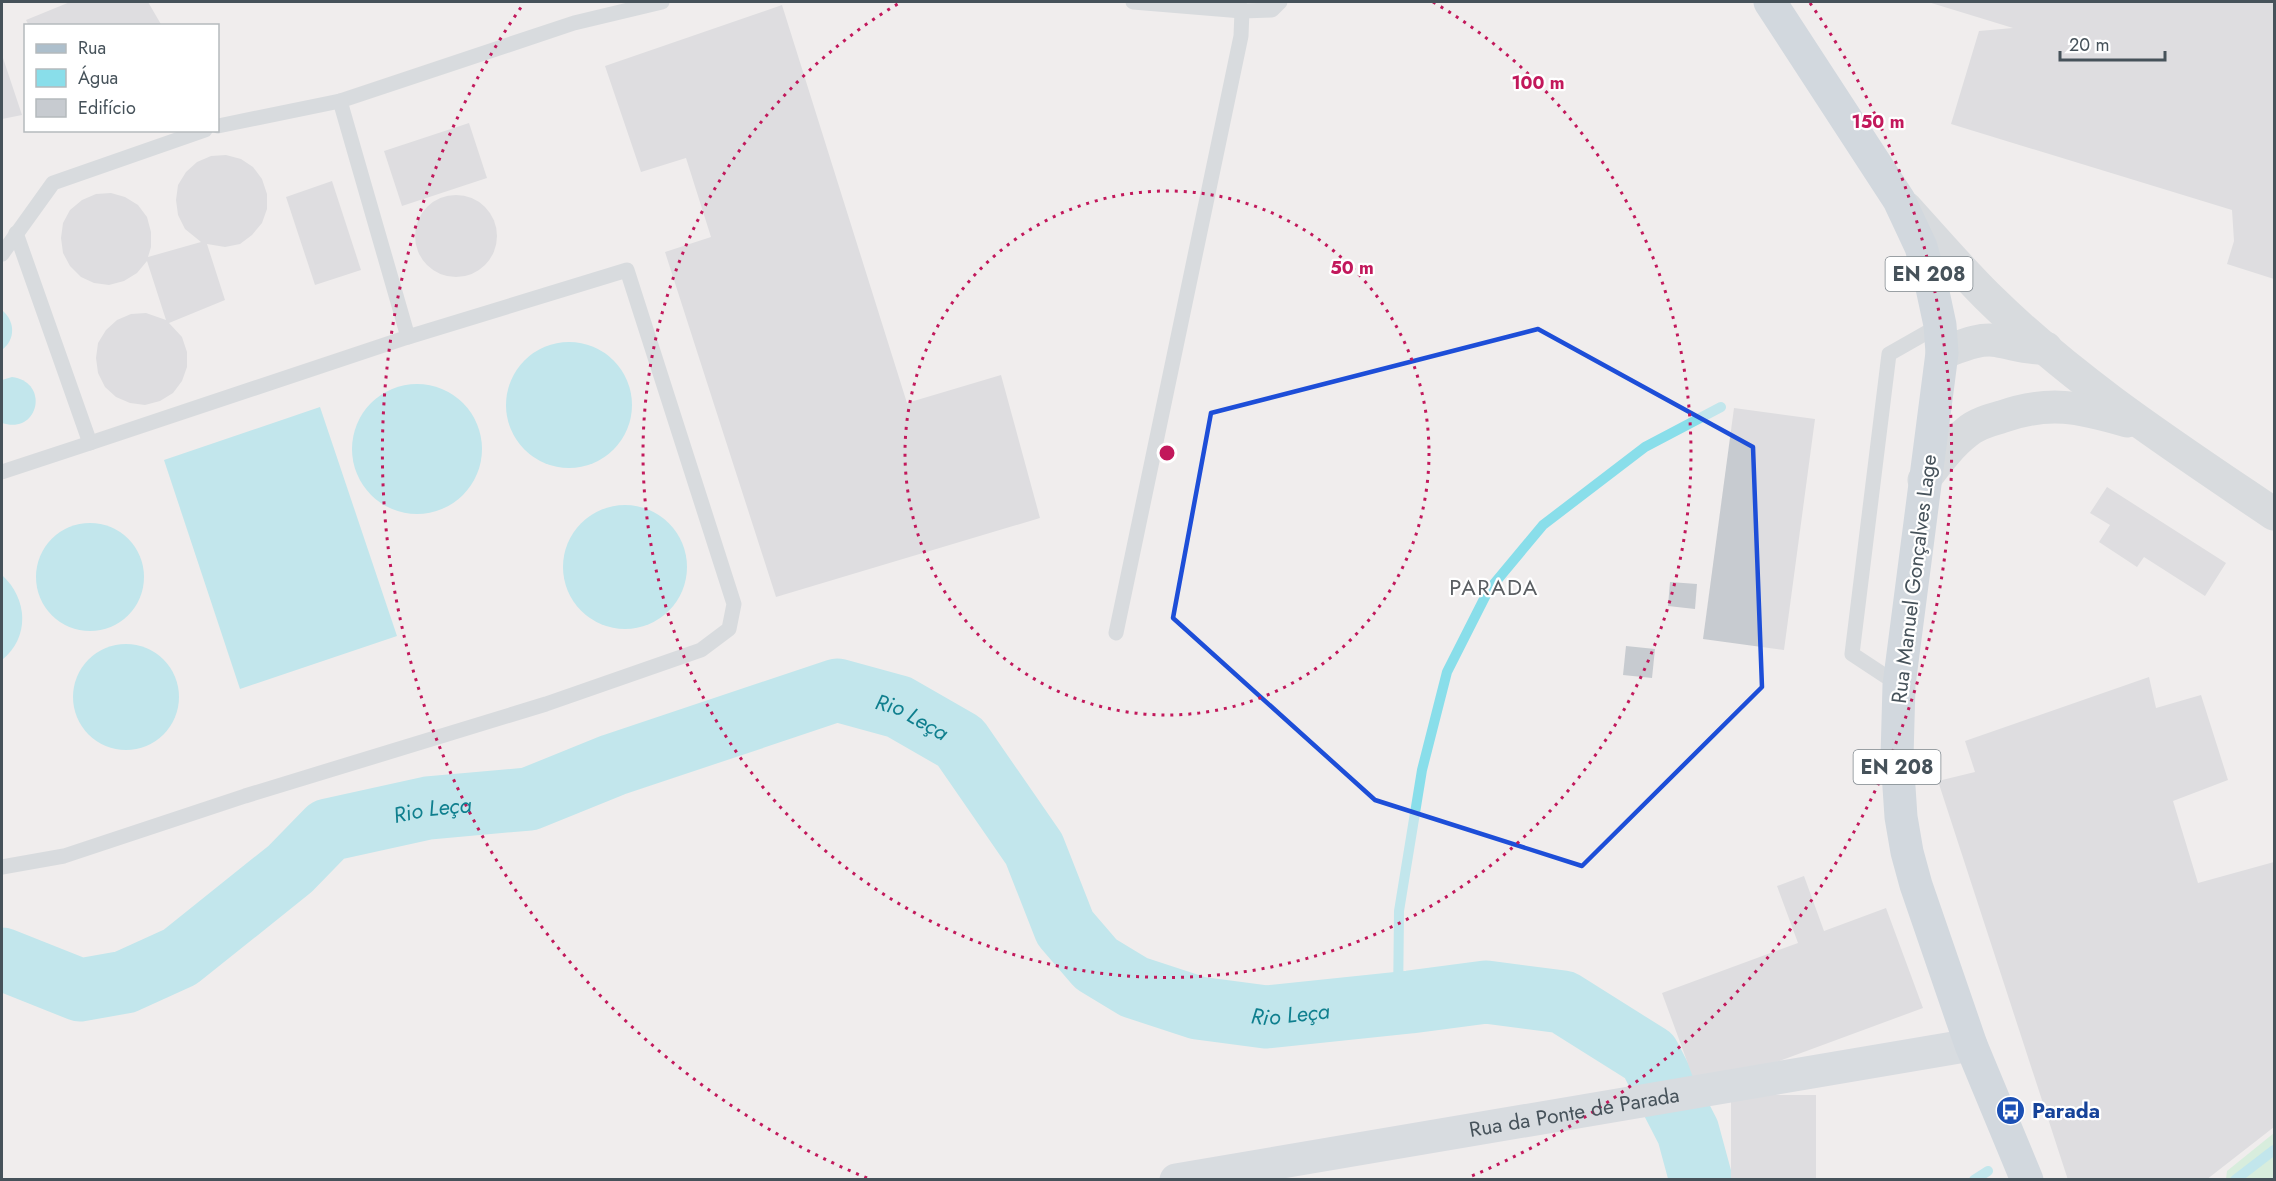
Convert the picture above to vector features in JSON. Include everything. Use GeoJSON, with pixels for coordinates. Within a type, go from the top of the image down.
{"type":"FeatureCollection","features":[{"type":"Feature","properties":{"kind":"main road","name":"Rua Manuel Gonçalves Lage"},"geometry":{"type":"LineString","coordinates":[[1770,2],[1899,200],[1921,246],[1941,339],[1899,685],[1897,757],[1901,817],[1906,852],[1916,885],[1971,1045],[2027,1179]]}},
{"type":"Feature","properties":{"kind":"main road","name":"Rua da Ponte de Parada"},"geometry":{"type":"LineString","coordinates":[[1176,1179],[1971,1045]]}},
{"type":"Feature","properties":{"kind":"street"},"geometry":{"type":"LineString","coordinates":[[1899,200],[1987,296],[2046,348],[2140,424],[2274,514]]}},
{"type":"Feature","properties":{"kind":"street"},"geometry":{"type":"LineString","coordinates":[[1941,339],[1996,340],[2030,349],[2046,348]]}},
{"type":"Feature","properties":{"kind":"street"},"geometry":{"type":"LineString","coordinates":[[1924,480],[1950,447],[1969,430],[2013,412],[2057,405],[2081,408],[2140,424]]}},
{"type":"Feature","properties":{"kind":"lane"},"geometry":{"type":"LineString","coordinates":[[219,126],[340,101],[574,23],[662,2]]}},
{"type":"Feature","properties":{"kind":"lane"},"geometry":{"type":"LineString","coordinates":[[1133,2],[1240,6],[1272,10],[1280,2]]}},
{"type":"Feature","properties":{"kind":"lane"},"geometry":{"type":"LineString","coordinates":[[1116,633],[1241,36],[1240,6]]}},
{"type":"Feature","properties":{"kind":"lane"},"geometry":{"type":"LineString","coordinates":[[340,101],[408,337]]}},
{"type":"Feature","properties":{"kind":"lane"},"geometry":{"type":"LineString","coordinates":[[2,254],[53,183],[199,132]]}},
{"type":"Feature","properties":{"kind":"lane"},"geometry":{"type":"LineString","coordinates":[[16,233],[90,443]]}},
{"type":"Feature","properties":{"kind":"lane"},"geometry":{"type":"LineString","coordinates":[[2,472],[408,337],[627,270],[734,604],[729,628],[701,650],[546,704],[245,796],[64,856],[2,867]]}},
{"type":"Feature","properties":{"kind":"lane"},"geometry":{"type":"LineString","coordinates":[[1899,685],[1852,654],[1889,354],[1941,339]]}},
{"type":"Feature","properties":{"kind":"highlighted area"},"geometry":{"type":"Polygon","coordinates":[[[1538,329],[1753,447],[1762,687],[1582,866],[1375,800],[1173,618],[1211,413],[1538,329]]]}},
{"type":"Feature","properties":{"kind":"green space"},"geometry":{"type":"Polygon","coordinates":[[[2274,1133],[2274,1179],[2226,1179],[2227,1171],[2274,1133]]]}},
{"type":"Feature","properties":{"kind":"water"},"geometry":{"type":"Polygon","coordinates":[[[2,310],[9,319],[12,335],[7,346],[2,350],[2,310]]]}},
{"type":"Feature","properties":{"kind":"water"},"geometry":{"type":"Polygon","coordinates":[[[569,342],[593,347],[613,361],[627,381],[632,405],[627,429],[613,449],[593,463],[569,468],[545,463],[525,449],[511,429],[506,405],[511,381],[525,361],[545,347],[569,342]]]}},
{"type":"Feature","properties":{"kind":"water"},"geometry":{"type":"Polygon","coordinates":[[[12,377],[24,381],[32,388],[35,397],[35,406],[31,415],[25,422],[15,425],[2,423],[2,380],[12,377]]]}},
{"type":"Feature","properties":{"kind":"water"},"geometry":{"type":"Polygon","coordinates":[[[417,384],[442,389],[463,403],[477,424],[482,449],[477,474],[463,495],[442,509],[417,514],[392,509],[371,495],[357,474],[352,449],[357,424],[371,403],[392,389],[417,384]]]}},
{"type":"Feature","properties":{"kind":"water"},"geometry":{"type":"Polygon","coordinates":[[[320,407],[397,636],[240,689],[164,460],[320,407]]]}},
{"type":"Feature","properties":{"kind":"water"},"geometry":{"type":"Polygon","coordinates":[[[625,505],[649,510],[660,515],[669,523],[677,532],[682,543],[687,567],[682,591],[677,602],[669,611],[660,619],[649,624],[625,629],[601,624],[590,619],[581,611],[573,602],[568,591],[563,567],[568,543],[573,532],[581,523],[590,515],[601,510],[625,505]]]}},
{"type":"Feature","properties":{"kind":"water"},"geometry":{"type":"Polygon","coordinates":[[[90,523],[111,527],[128,539],[140,556],[144,577],[140,598],[128,615],[111,627],[90,631],[69,627],[52,615],[40,598],[36,577],[40,556],[52,539],[69,527],[90,523]]]}},
{"type":"Feature","properties":{"kind":"water"},"geometry":{"type":"Polygon","coordinates":[[[2,575],[17,595],[22,618],[17,640],[2,660],[2,575]]]}},
{"type":"Feature","properties":{"kind":"water"},"geometry":{"type":"Polygon","coordinates":[[[126,644],[146,648],[163,660],[175,677],[179,697],[175,717],[163,734],[146,746],[126,750],[106,746],[89,734],[77,717],[73,697],[77,677],[89,660],[106,648],[126,644]]]}},
{"type":"Feature","properties":{"kind":"building"},"geometry":{"type":"Polygon","coordinates":[[[70,2],[148,2],[161,24],[28,24],[26,20],[70,2]]]}},
{"type":"Feature","properties":{"kind":"building"},"geometry":{"type":"Polygon","coordinates":[[[1928,2],[2274,2],[2274,279],[2227,264],[2234,241],[2232,210],[1951,124],[1979,31],[2013,28],[1928,2]]]}},
{"type":"Feature","properties":{"kind":"building"},"geometry":{"type":"Polygon","coordinates":[[[782,5],[907,403],[1001,375],[1040,518],[776,597],[665,252],[711,237],[686,158],[641,172],[605,66],[782,5]]]}},
{"type":"Feature","properties":{"kind":"building"},"geometry":{"type":"Polygon","coordinates":[[[2,55],[22,115],[2,119],[2,55]]]}},
{"type":"Feature","properties":{"kind":"building"},"geometry":{"type":"Polygon","coordinates":[[[469,123],[487,178],[402,206],[384,151],[469,123]]]}},
{"type":"Feature","properties":{"kind":"building"},"geometry":{"type":"Polygon","coordinates":[[[226,155],[241,159],[253,167],[262,179],[267,194],[267,209],[262,223],[240,244],[225,247],[207,244],[225,300],[169,323],[182,337],[187,352],[187,367],[182,381],[173,393],[160,401],[145,405],[130,403],[116,397],[105,387],[98,373],[96,358],[98,343],[106,330],[117,320],[131,314],[146,313],[166,320],[147,261],[137,273],[124,281],[109,285],[94,283],[81,277],[70,266],[63,253],[61,238],[63,223],[70,210],[82,200],[96,194],[111,193],[125,197],[138,205],[147,217],[151,232],[148,257],[201,242],[185,229],[178,215],[176,200],[178,185],[186,172],[197,162],[211,156],[226,155]]]}},
{"type":"Feature","properties":{"kind":"building"},"geometry":{"type":"Polygon","coordinates":[[[332,181],[361,270],[315,285],[286,197],[332,181]]]}},
{"type":"Feature","properties":{"kind":"building"},"geometry":{"type":"Polygon","coordinates":[[[456,195],[472,198],[485,207],[494,220],[497,236],[494,252],[485,265],[472,274],[456,277],[440,274],[427,265],[418,252],[415,236],[418,220],[427,207],[440,198],[456,195]]]}},
{"type":"Feature","properties":{"kind":"building"},"geometry":{"type":"Polygon","coordinates":[[[1734,408],[1815,419],[1784,650],[1703,639],[1734,408]]]}},
{"type":"Feature","properties":{"kind":"building"},"geometry":{"type":"Polygon","coordinates":[[[2107,487],[2226,563],[2205,596],[2144,557],[2137,567],[2099,542],[2110,525],[2090,513],[2107,487]]]}},
{"type":"Feature","properties":{"kind":"building"},"geometry":{"type":"Polygon","coordinates":[[[1670,582],[1697,584],[1695,609],[1668,606],[1670,582]]]}},
{"type":"Feature","properties":{"kind":"building"},"geometry":{"type":"Polygon","coordinates":[[[1626,646],[1655,649],[1652,678],[1623,675],[1626,646]]]}},
{"type":"Feature","properties":{"kind":"building"},"geometry":{"type":"Polygon","coordinates":[[[2149,677],[2156,708],[2201,695],[2228,780],[2173,801],[2198,883],[2274,862],[2274,1127],[2206,1180],[2068,1180],[1938,781],[1975,772],[1965,741],[2149,677]]]}},
{"type":"Feature","properties":{"kind":"building"},"geometry":{"type":"Polygon","coordinates":[[[1804,876],[1824,931],[1886,908],[1923,1008],[1698,1091],[1662,993],[1798,943],[1777,886],[1804,876]]]}},
{"type":"Feature","properties":{"kind":"building"},"geometry":{"type":"Polygon","coordinates":[[[1731,1095],[1816,1095],[1816,1180],[1731,1180],[1731,1095]]]}},
{"type":"Feature","properties":{"kind":"waterway"},"geometry":{"type":"LineString","coordinates":[[1398,1004],[1399,911],[1422,770],[1447,672],[1488,591],[1543,525],[1645,447],[1721,407]]}},
{"type":"Feature","properties":{"kind":"waterway","name":"Rio Leça"},"geometry":{"type":"LineString","coordinates":[[2,959],[80,990],[125,982],[180,957],[290,869],[328,830],[428,808],[529,799],[613,765],[837,690],[899,707],[960,742],[1034,849],[1065,928],[1096,964],[1134,987],[1198,1008],[1266,1017],[1486,992],[1563,1002],[1649,1056],[1688,1132],[1701,1180]]}},
{"type":"Feature","properties":{"kind":"waterway"},"geometry":{"type":"LineString","coordinates":[[2235,1180],[2274,1150]]}},
{"type":"Feature","properties":{"kind":"waterway"},"geometry":{"type":"LineString","coordinates":[[1974,1180],[1988,1171]]}},
{"type":"Feature","properties":{"kind":"place","name":"Parada"},"geometry":{"type":"Point","coordinates":[2011,1111]}},
{"type":"Feature","properties":{"kind":"district","name":"PARADA"},"geometry":{"type":"Point","coordinates":[1494,587]}}]}
